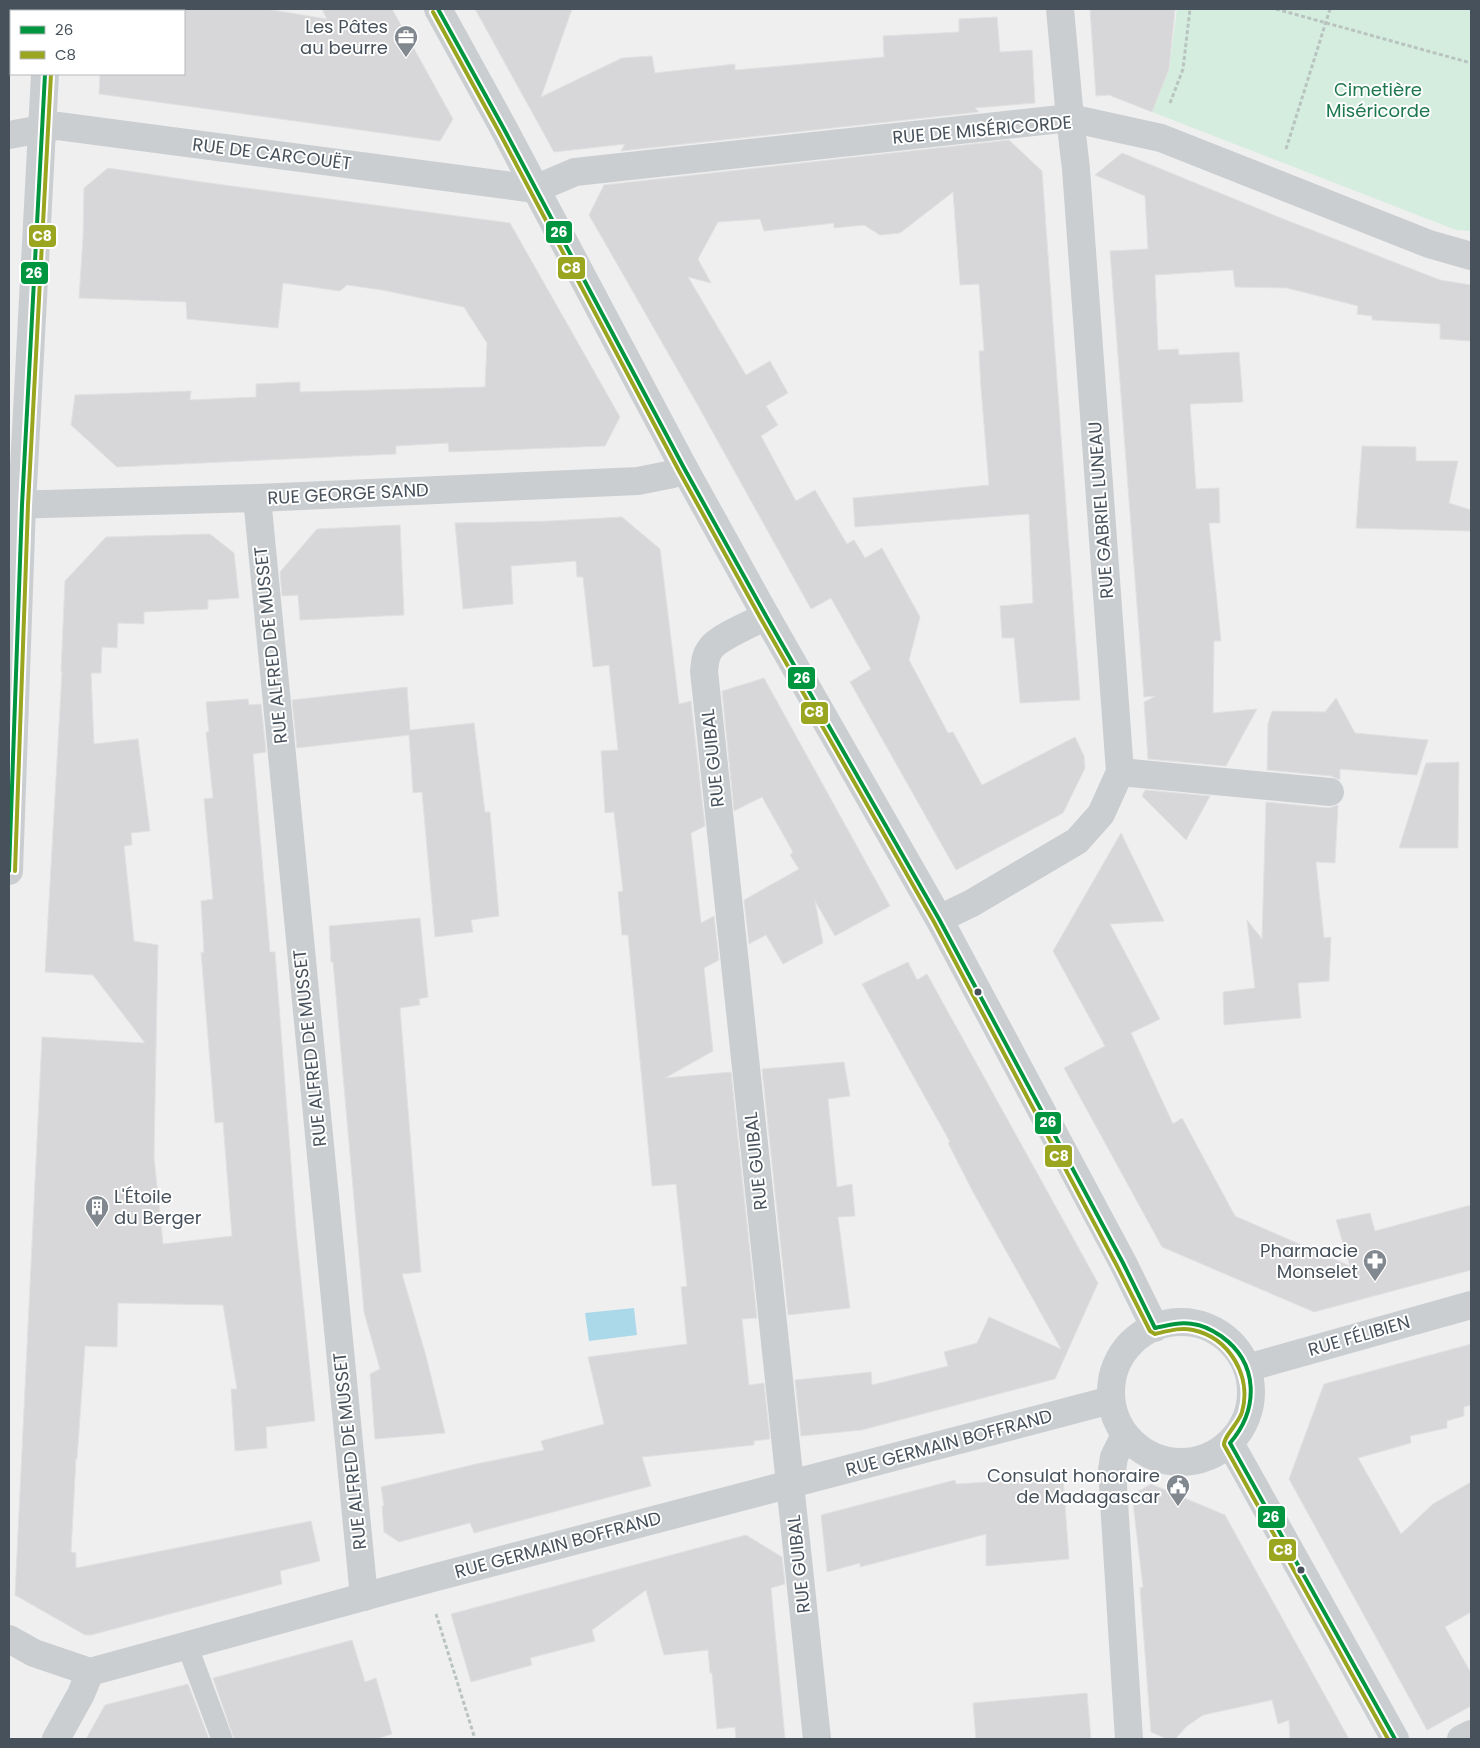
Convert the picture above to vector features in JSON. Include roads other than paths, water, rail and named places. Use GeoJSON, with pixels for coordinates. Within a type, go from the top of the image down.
{"type":"FeatureCollection","features":[{"type":"Feature","properties":{"kind":"main road"},"geometry":{"type":"LineString","coordinates":[[438,9],[684,468],[939,919],[1123,1263],[1155,1328]]}},
{"type":"Feature","properties":{"kind":"main road"},"geometry":{"type":"LineString","coordinates":[[9,872],[15,505],[45,75]]}},
{"type":"Feature","properties":{"kind":"main road"},"geometry":{"type":"LineString","coordinates":[[1186,1322],[1199,1324],[1211,1329],[1232,1344],[1247,1368],[1251,1390],[1248,1412],[1243,1425],[1230,1443],[1208,1457],[1195,1461],[1176,1462],[1150,1455],[1134,1444],[1117,1422],[1111,1400],[1112,1377],[1120,1356],[1135,1339],[1155,1328],[1186,1322]]}},
{"type":"Feature","properties":{"kind":"main road"},"geometry":{"type":"LineString","coordinates":[[1230,1443],[1395,1739]]}},
{"type":"Feature","properties":{"kind":"street","name":"RUE GABRIEL LUNEAU"},"geometry":{"type":"LineString","coordinates":[[939,919],[972,903],[1077,841],[1101,814],[1120,772],[1076,169],[1060,9]]}},
{"type":"Feature","properties":{"kind":"street","name":"RUE DE MISÉRICORDE"},"geometry":{"type":"LineString","coordinates":[[535,189],[575,172],[1070,118],[1161,138],[1429,244],[1471,256]]}},
{"type":"Feature","properties":{"kind":"street","name":"RUE DE CARCOUËT"},"geometry":{"type":"LineString","coordinates":[[9,135],[58,126],[535,189]]}},
{"type":"Feature","properties":{"kind":"street","name":"RUE GEORGE SAND"},"geometry":{"type":"LineString","coordinates":[[15,505],[257,498],[638,481],[673,474],[684,468]]}},
{"type":"Feature","properties":{"kind":"street","name":"RUE ALFRED DE MUSSET"},"geometry":{"type":"LineString","coordinates":[[257,498],[364,1597]]}},
{"type":"Feature","properties":{"kind":"street","name":"RUE GUIBAL"},"geometry":{"type":"LineString","coordinates":[[766,616],[723,639],[711,648],[705,659],[704,671],[817,1739]]}},
{"type":"Feature","properties":{"kind":"street"},"geometry":{"type":"LineString","coordinates":[[1120,772],[1330,792]]}},
{"type":"Feature","properties":{"kind":"street","name":"RUE FÉLIBIEN"},"geometry":{"type":"LineString","coordinates":[[1247,1368],[1471,1305]]}},
{"type":"Feature","properties":{"kind":"street","name":"RUE GERMAIN BOFFRAND"},"geometry":{"type":"LineString","coordinates":[[90,1672],[425,1580],[1111,1400]]}},
{"type":"Feature","properties":{"kind":"street"},"geometry":{"type":"LineString","coordinates":[[1125,1434],[1114,1457],[1112,1470],[1129,1739]]}},
{"type":"Feature","properties":{"kind":"street"},"geometry":{"type":"LineString","coordinates":[[9,1638],[34,1653],[90,1672],[81,1694],[56,1739]]}},
{"type":"Feature","properties":{"kind":"street"},"geometry":{"type":"LineString","coordinates":[[1461,1739],[1471,1734]]}},
{"type":"Feature","properties":{"kind":"lane"},"geometry":{"type":"LineString","coordinates":[[187,1645],[222,1739]]}},
{"type":"Feature","properties":{"kind":"water"},"geometry":{"type":"Polygon","coordinates":[[[634,1308],[637,1335],[589,1341],[585,1313],[634,1308]]]}},
{"type":"Feature","properties":{"kind":"place","name":"Les Pâtes au beurre"},"geometry":{"type":"Point","coordinates":[406,58]}},
{"type":"Feature","properties":{"kind":"place","name":"L'Étoile du Berger"},"geometry":{"type":"Point","coordinates":[97,1228]}},
{"type":"Feature","properties":{"kind":"place","name":"Pharmacie Monselet"},"geometry":{"type":"Point","coordinates":[1375,1282]}},
{"type":"Feature","properties":{"kind":"place","name":"Consulat honoraire de Madagascar"},"geometry":{"type":"Point","coordinates":[1178,1507]}},
{"type":"Feature","properties":{"kind":"park label","name":"Cimetière Miséricorde"},"geometry":{"type":"Point","coordinates":[1378,100]}}]}
